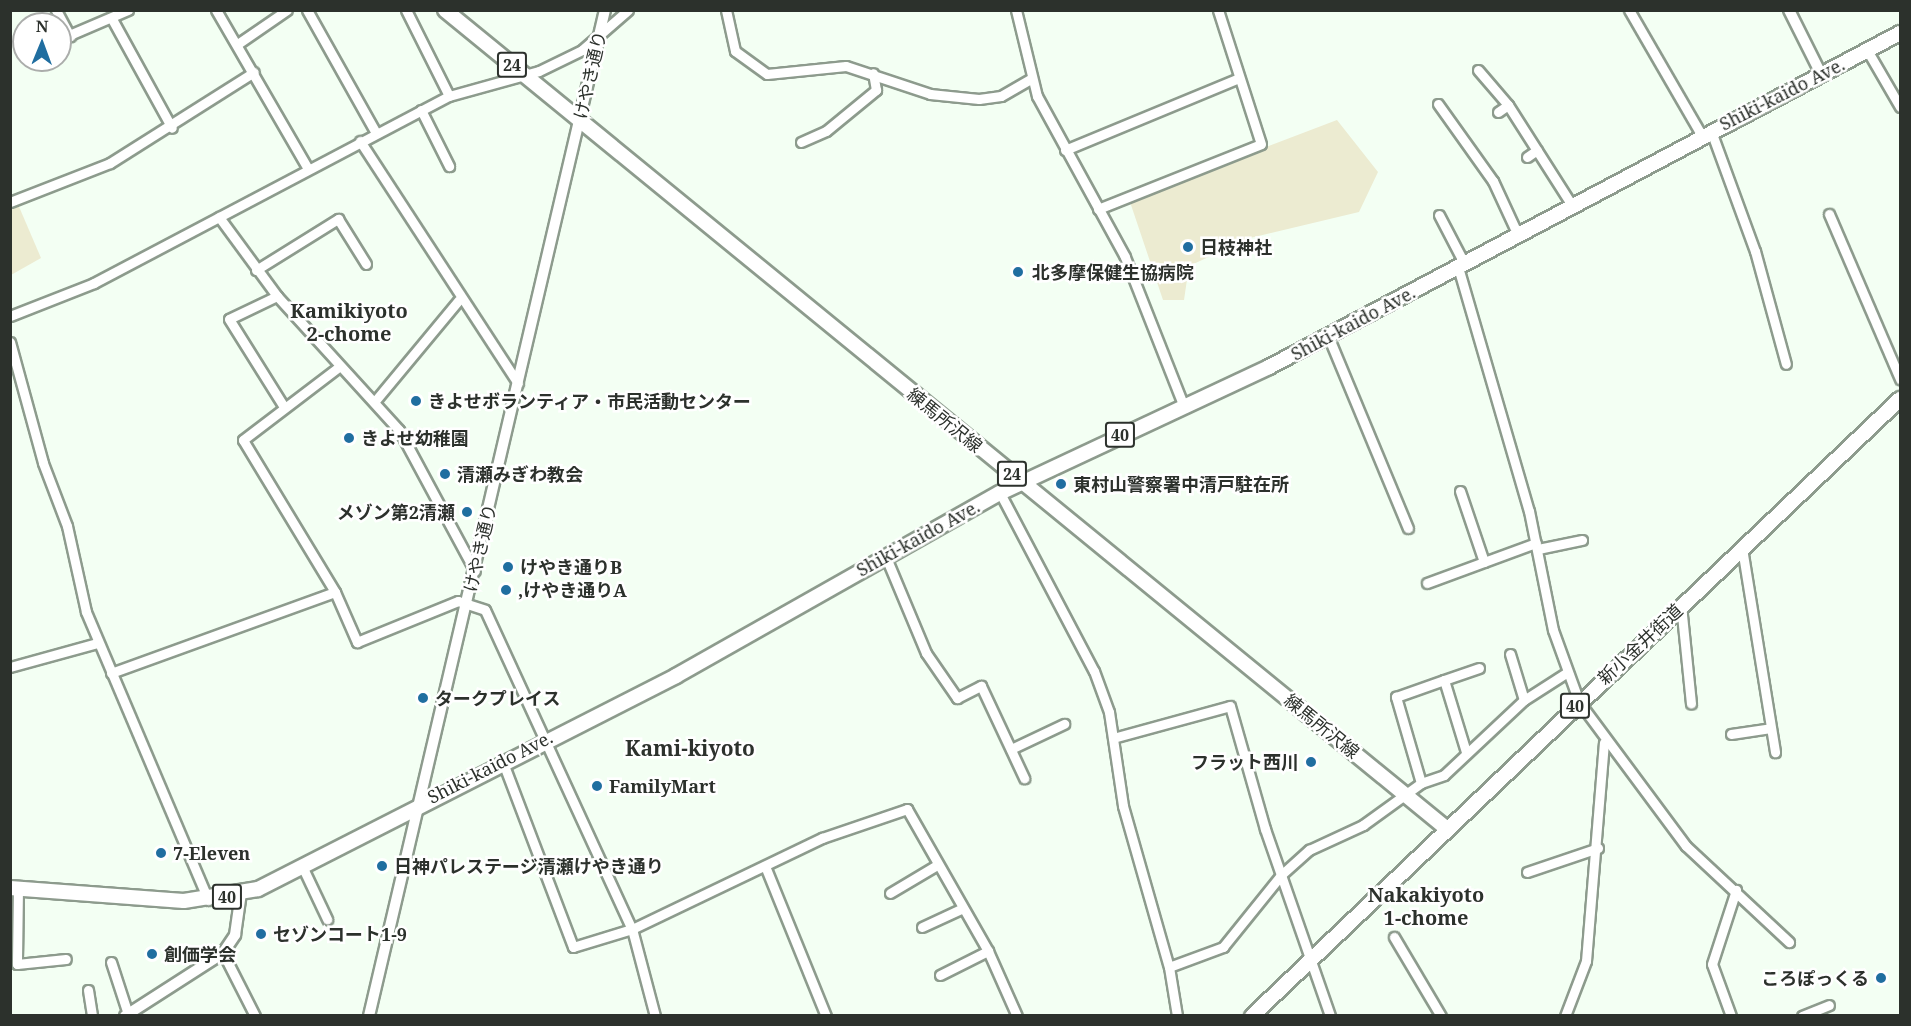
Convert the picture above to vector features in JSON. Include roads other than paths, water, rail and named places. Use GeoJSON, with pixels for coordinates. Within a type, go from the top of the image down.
{"type":"FeatureCollection","features":[{"type":"Feature","properties":{"kind":"main road","name":"練馬所沢線"},"geometry":{"type":"LineString","coordinates":[[445,10],[1446,828]]}},
{"type":"Feature","properties":{"kind":"main road","name":"Shiki-kaido Ave."},"geometry":{"type":"LineString","coordinates":[[14,888],[208,900],[241,894],[302,866],[502,760],[711,656],[885,555],[1000,493],[1184,407],[1328,336],[1571,204],[1900,33]]}},
{"type":"Feature","properties":{"kind":"main road","name":"新小金井街道"},"geometry":{"type":"LineString","coordinates":[[1252,1016],[1310,957],[1900,399]]}},
{"type":"Feature","properties":{"kind":"street"},"geometry":{"type":"LineString","coordinates":[[72,35],[128,10]]}},
{"type":"Feature","properties":{"kind":"street"},"geometry":{"type":"LineString","coordinates":[[216,10],[239,43],[308,169]]}},
{"type":"Feature","properties":{"kind":"street"},"geometry":{"type":"LineString","coordinates":[[239,43],[287,10]]}},
{"type":"Feature","properties":{"kind":"street"},"geometry":{"type":"LineString","coordinates":[[307,10],[376,133]]}},
{"type":"Feature","properties":{"kind":"street"},"geometry":{"type":"LineString","coordinates":[[406,10],[449,96]]}},
{"type":"Feature","properties":{"kind":"street","name":"けやき通り"},"geometry":{"type":"LineString","coordinates":[[369,1016],[422,802],[605,10]]}},
{"type":"Feature","properties":{"kind":"street"},"geometry":{"type":"LineString","coordinates":[[10,316],[49,304],[449,96],[524,75],[598,38],[628,10]]}},
{"type":"Feature","properties":{"kind":"street"},"geometry":{"type":"LineString","coordinates":[[1016,10],[1031,79],[1065,150],[1125,257],[1184,407]]}},
{"type":"Feature","properties":{"kind":"street"},"geometry":{"type":"LineString","coordinates":[[1098,209],[1261,144],[1218,10]]}},
{"type":"Feature","properties":{"kind":"street"},"geometry":{"type":"LineString","coordinates":[[1629,10],[1707,133],[1755,251],[1786,364]]}},
{"type":"Feature","properties":{"kind":"street"},"geometry":{"type":"LineString","coordinates":[[1788,10],[1821,74]]}},
{"type":"Feature","properties":{"kind":"street"},"geometry":{"type":"LineString","coordinates":[[728,11],[735,51],[753,70],[789,75],[823,64],[873,73],[930,94],[979,99],[1001,96],[1031,79]]}},
{"type":"Feature","properties":{"kind":"street"},"geometry":{"type":"LineString","coordinates":[[112,19],[172,128]]}},
{"type":"Feature","properties":{"kind":"street"},"geometry":{"type":"LineString","coordinates":[[1867,50],[1900,107]]}},
{"type":"Feature","properties":{"kind":"street"},"geometry":{"type":"LineString","coordinates":[[1478,70],[1508,105],[1571,204]]}},
{"type":"Feature","properties":{"kind":"street"},"geometry":{"type":"LineString","coordinates":[[11,201],[81,177],[172,128],[255,72]]}},
{"type":"Feature","properties":{"kind":"street"},"geometry":{"type":"LineString","coordinates":[[801,142],[826,131],[876,90],[873,73]]}},
{"type":"Feature","properties":{"kind":"street"},"geometry":{"type":"LineString","coordinates":[[1065,150],[1239,78]]}},
{"type":"Feature","properties":{"kind":"street"},"geometry":{"type":"LineString","coordinates":[[1438,104],[1493,181],[1518,233]]}},
{"type":"Feature","properties":{"kind":"street"},"geometry":{"type":"LineString","coordinates":[[1498,112],[1508,105]]}},
{"type":"Feature","properties":{"kind":"street"},"geometry":{"type":"LineString","coordinates":[[421,110],[449,166]]}},
{"type":"Feature","properties":{"kind":"street"},"geometry":{"type":"LineString","coordinates":[[360,141],[459,300],[518,383]]}},
{"type":"Feature","properties":{"kind":"street"},"geometry":{"type":"LineString","coordinates":[[1527,157],[1538,150]]}},
{"type":"Feature","properties":{"kind":"street"},"geometry":{"type":"LineString","coordinates":[[1829,214],[1900,379]]}},
{"type":"Feature","properties":{"kind":"street"},"geometry":{"type":"LineString","coordinates":[[1439,215],[1461,265],[1537,546],[1566,673],[1579,702],[1604,743],[1686,846],[1736,890],[1789,942]]}},
{"type":"Feature","properties":{"kind":"street"},"geometry":{"type":"LineString","coordinates":[[219,217],[277,296],[375,401],[432,483],[475,571]]}},
{"type":"Feature","properties":{"kind":"street"},"geometry":{"type":"LineString","coordinates":[[256,270],[338,219],[366,264]]}},
{"type":"Feature","properties":{"kind":"street"},"geometry":{"type":"LineString","coordinates":[[277,296],[229,319],[284,407]]}},
{"type":"Feature","properties":{"kind":"street"},"geometry":{"type":"LineString","coordinates":[[375,401],[459,300]]}},
{"type":"Feature","properties":{"kind":"street"},"geometry":{"type":"LineString","coordinates":[[1328,336],[1408,528]]}},
{"type":"Feature","properties":{"kind":"street"},"geometry":{"type":"LineString","coordinates":[[10,342],[97,643],[208,900]]}},
{"type":"Feature","properties":{"kind":"street"},"geometry":{"type":"LineString","coordinates":[[340,366],[243,440],[334,592],[357,642],[448,603],[467,602],[485,610],[632,929],[655,1016]]}},
{"type":"Feature","properties":{"kind":"street"},"geometry":{"type":"LineString","coordinates":[[1460,491],[1484,562]]}},
{"type":"Feature","properties":{"kind":"street"},"geometry":{"type":"LineString","coordinates":[[1000,493],[1094,671],[1113,738],[1123,806],[1168,968],[1176,1015]]}},
{"type":"Feature","properties":{"kind":"street"},"geometry":{"type":"LineString","coordinates":[[1427,583],[1537,546],[1582,540]]}},
{"type":"Feature","properties":{"kind":"street"},"geometry":{"type":"LineString","coordinates":[[1742,548],[1775,752]]}},
{"type":"Feature","properties":{"kind":"street"},"geometry":{"type":"LineString","coordinates":[[885,555],[926,653],[957,698],[981,686],[1024,778]]}},
{"type":"Feature","properties":{"kind":"street"},"geometry":{"type":"LineString","coordinates":[[111,673],[334,592]]}},
{"type":"Feature","properties":{"kind":"street"},"geometry":{"type":"LineString","coordinates":[[1680,605],[1691,703]]}},
{"type":"Feature","properties":{"kind":"street"},"geometry":{"type":"LineString","coordinates":[[10,667],[97,643]]}},
{"type":"Feature","properties":{"kind":"street"},"geometry":{"type":"LineString","coordinates":[[1510,654],[1524,700]]}},
{"type":"Feature","properties":{"kind":"street"},"geometry":{"type":"LineString","coordinates":[[1421,783],[1396,697],[1479,668]]}},
{"type":"Feature","properties":{"kind":"street"},"geometry":{"type":"LineString","coordinates":[[1168,968],[1222,947],[1281,875],[1309,850],[1364,825],[1421,783],[1444,775],[1524,700],[1566,673]]}},
{"type":"Feature","properties":{"kind":"street"},"geometry":{"type":"LineString","coordinates":[[1444,680],[1466,752]]}},
{"type":"Feature","properties":{"kind":"street"},"geometry":{"type":"LineString","coordinates":[[1113,738],[1230,706],[1281,875],[1330,1016]]}},
{"type":"Feature","properties":{"kind":"street"},"geometry":{"type":"LineString","coordinates":[[1011,749],[1064,724]]}},
{"type":"Feature","properties":{"kind":"street"},"geometry":{"type":"LineString","coordinates":[[1731,734],[1771,729]]}},
{"type":"Feature","properties":{"kind":"street"},"geometry":{"type":"LineString","coordinates":[[1565,1016],[1586,961],[1598,848],[1604,743]]}},
{"type":"Feature","properties":{"kind":"street"},"geometry":{"type":"LineString","coordinates":[[502,760],[573,947],[632,929],[822,838],[907,809],[988,951],[1017,1016]]}},
{"type":"Feature","properties":{"kind":"street"},"geometry":{"type":"LineString","coordinates":[[1527,872],[1598,848]]}},
{"type":"Feature","properties":{"kind":"street"},"geometry":{"type":"LineString","coordinates":[[890,893],[937,865]]}},
{"type":"Feature","properties":{"kind":"street"},"geometry":{"type":"LineString","coordinates":[[302,866],[327,919]]}},
{"type":"Feature","properties":{"kind":"street"},"geometry":{"type":"LineString","coordinates":[[765,866],[825,1016]]}},
{"type":"Feature","properties":{"kind":"street"},"geometry":{"type":"LineString","coordinates":[[14,888],[17,964],[66,959]]}},
{"type":"Feature","properties":{"kind":"street"},"geometry":{"type":"LineString","coordinates":[[1731,1016],[1712,964],[1736,890]]}},
{"type":"Feature","properties":{"kind":"street"},"geometry":{"type":"LineString","coordinates":[[111,962],[126,1015],[223,953],[235,935],[241,894]]}},
{"type":"Feature","properties":{"kind":"street"},"geometry":{"type":"LineString","coordinates":[[922,927],[963,908]]}},
{"type":"Feature","properties":{"kind":"street"},"geometry":{"type":"LineString","coordinates":[[1394,937],[1441,1016]]}},
{"type":"Feature","properties":{"kind":"street"},"geometry":{"type":"LineString","coordinates":[[940,975],[988,951]]}},
{"type":"Feature","properties":{"kind":"street"},"geometry":{"type":"LineString","coordinates":[[223,953],[255,1016]]}},
{"type":"Feature","properties":{"kind":"street"},"geometry":{"type":"LineString","coordinates":[[88,990],[92,1016]]}},
{"type":"Feature","properties":{"kind":"street"},"geometry":{"type":"LineString","coordinates":[[1804,1015],[1829,1005]]}},
{"type":"Feature","properties":{"kind":"place","name":"日枝神社"},"geometry":{"type":"Point","coordinates":[1188,247]}},
{"type":"Feature","properties":{"kind":"place","name":"北多摩保健生協病院"},"geometry":{"type":"Point","coordinates":[1018,272]}},
{"type":"Feature","properties":{"kind":"place","name":"きよせボランティア・市民活動センター"},"geometry":{"type":"Point","coordinates":[416,401]}},
{"type":"Feature","properties":{"kind":"place","name":"きよせ幼稚園"},"geometry":{"type":"Point","coordinates":[349,438]}},
{"type":"Feature","properties":{"kind":"place","name":"清瀬みぎわ教会"},"geometry":{"type":"Point","coordinates":[445,474]}},
{"type":"Feature","properties":{"kind":"place","name":"東村山警察署中清戸駐在所"},"geometry":{"type":"Point","coordinates":[1061,484]}},
{"type":"Feature","properties":{"kind":"place","name":"メゾン第2清瀬"},"geometry":{"type":"Point","coordinates":[467,512]}},
{"type":"Feature","properties":{"kind":"place","name":"けやき通りB"},"geometry":{"type":"Point","coordinates":[508,567]}},
{"type":"Feature","properties":{"kind":"place","name":",けやき通りA"},"geometry":{"type":"Point","coordinates":[506,590]}},
{"type":"Feature","properties":{"kind":"place","name":"タークプレイス"},"geometry":{"type":"Point","coordinates":[423,698]}},
{"type":"Feature","properties":{"kind":"place","name":"フラット西川"},"geometry":{"type":"Point","coordinates":[1311,762]}},
{"type":"Feature","properties":{"kind":"place","name":"FamilyMart"},"geometry":{"type":"Point","coordinates":[597,786]}},
{"type":"Feature","properties":{"kind":"place","name":"7-Eleven"},"geometry":{"type":"Point","coordinates":[161,853]}},
{"type":"Feature","properties":{"kind":"place","name":"日神パレステージ清瀬けやき通り"},"geometry":{"type":"Point","coordinates":[382,866]}},
{"type":"Feature","properties":{"kind":"place","name":"セゾンコート1-9"},"geometry":{"type":"Point","coordinates":[261,934]}},
{"type":"Feature","properties":{"kind":"place","name":"創価学会"},"geometry":{"type":"Point","coordinates":[152,954]}},
{"type":"Feature","properties":{"kind":"place","name":"ころぽっくる"},"geometry":{"type":"Point","coordinates":[1881,978]}},
{"type":"Feature","properties":{"kind":"district","name":"Kamikiyoto 2-chome"},"geometry":{"type":"Point","coordinates":[349,322]}},
{"type":"Feature","properties":{"kind":"district","name":"Kami-kiyoto"},"geometry":{"type":"Point","coordinates":[690,748]}},
{"type":"Feature","properties":{"kind":"district","name":"Nakakiyoto 1-chome"},"geometry":{"type":"Point","coordinates":[1426,906]}}]}
